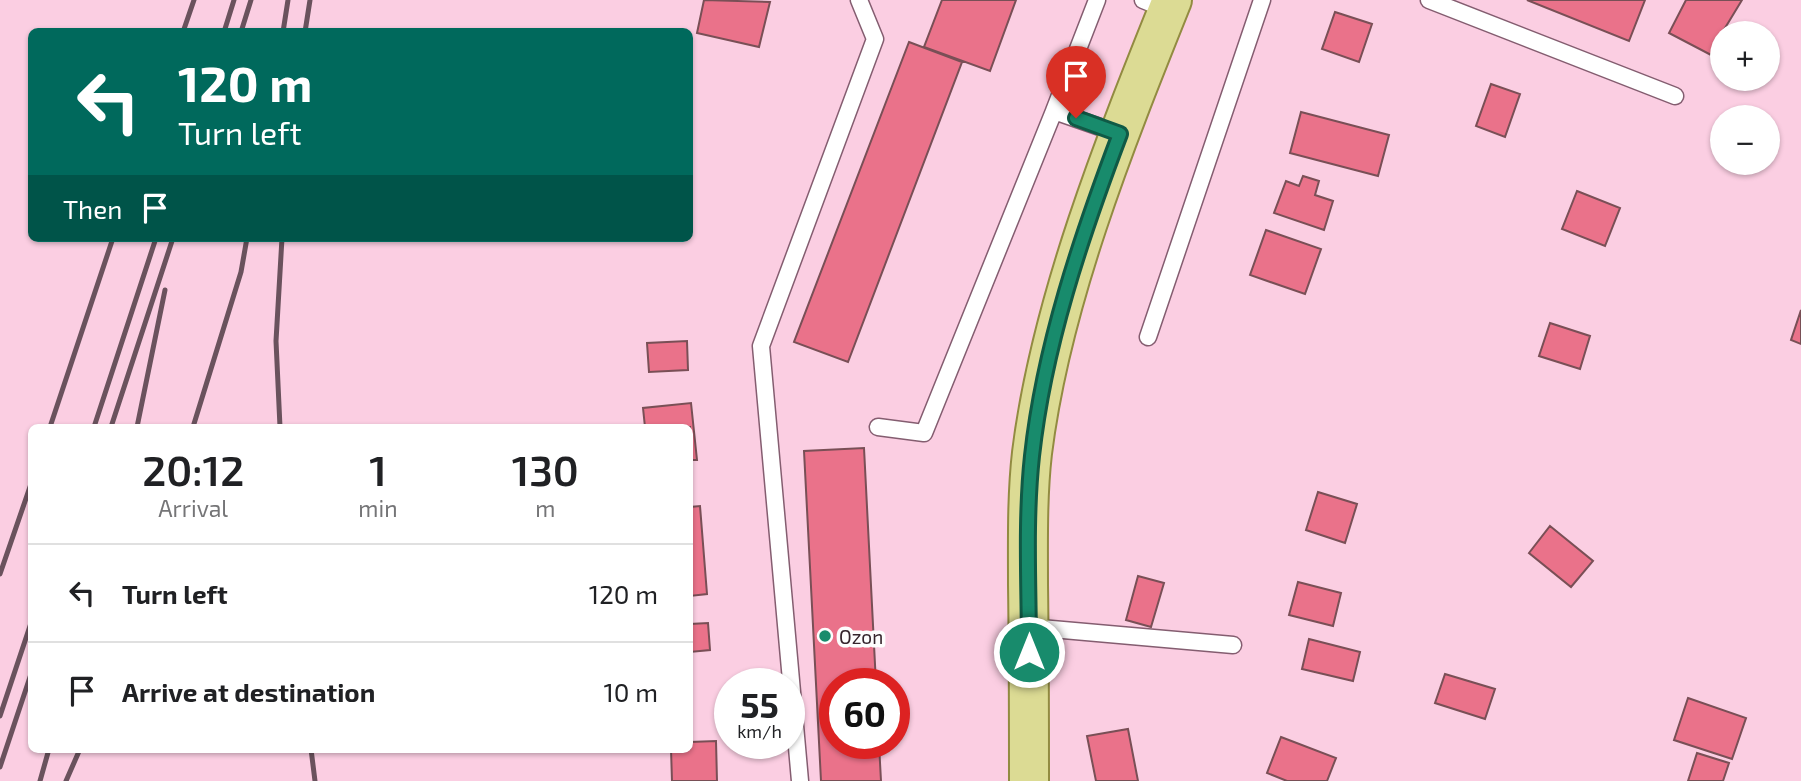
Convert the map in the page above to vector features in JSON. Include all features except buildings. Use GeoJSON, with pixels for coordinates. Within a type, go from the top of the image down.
{"type":"FeatureCollection","features":[{"type":"Feature","properties":{"kind":"main road"},"geometry":{"type":"LineString","coordinates":[[1029,781],[1028,516],[1032,454],[1043,387],[1058,323],[1161,3]]}},
{"type":"Feature","properties":{"kind":"lane"},"geometry":{"type":"LineString","coordinates":[[800,781],[761,346],[875,39],[859,0]]}},
{"type":"Feature","properties":{"kind":"lane"},"geometry":{"type":"LineString","coordinates":[[878,427],[924,433],[1097,0]]}},
{"type":"Feature","properties":{"kind":"lane"},"geometry":{"type":"LineString","coordinates":[[1148,337],[1262,0]]}},
{"type":"Feature","properties":{"kind":"lane"},"geometry":{"type":"LineString","coordinates":[[1429,0],[1675,96]]}},
{"type":"Feature","properties":{"kind":"lane"},"geometry":{"type":"LineString","coordinates":[[1054,111],[1120,134]]}},
{"type":"Feature","properties":{"kind":"lane"},"geometry":{"type":"LineString","coordinates":[[1029,627],[1233,645]]}},
{"type":"Feature","properties":{"kind":"railway"},"geometry":{"type":"LineString","coordinates":[[184,28],[194,0]]}},
{"type":"Feature","properties":{"kind":"railway"},"geometry":{"type":"LineString","coordinates":[[225,28],[234,0]]}},
{"type":"Feature","properties":{"kind":"railway"},"geometry":{"type":"LineString","coordinates":[[242,28],[251,0]]}},
{"type":"Feature","properties":{"kind":"railway"},"geometry":{"type":"LineString","coordinates":[[284,28],[288,0]]}},
{"type":"Feature","properties":{"kind":"railway"},"geometry":{"type":"LineString","coordinates":[[306,28],[310,0]]}},
{"type":"Feature","properties":{"kind":"railway"},"geometry":{"type":"LineString","coordinates":[[51,424],[112,242]]}},
{"type":"Feature","properties":{"kind":"railway"},"geometry":{"type":"LineString","coordinates":[[95,424],[155,242]]}},
{"type":"Feature","properties":{"kind":"railway"},"geometry":{"type":"LineString","coordinates":[[112,424],[172,242]]}},
{"type":"Feature","properties":{"kind":"railway"},"geometry":{"type":"LineString","coordinates":[[194,424],[241,272],[246,242]]}},
{"type":"Feature","properties":{"kind":"railway"},"geometry":{"type":"LineString","coordinates":[[280,424],[276,341],[282,242]]}},
{"type":"Feature","properties":{"kind":"railway"},"geometry":{"type":"LineString","coordinates":[[138,424],[165,290]]}},
{"type":"Feature","properties":{"kind":"railway"},"geometry":{"type":"LineString","coordinates":[[0,574],[28,493]]}},
{"type":"Feature","properties":{"kind":"railway"},"geometry":{"type":"LineString","coordinates":[[0,716],[28,632]]}},
{"type":"Feature","properties":{"kind":"railway"},"geometry":{"type":"LineString","coordinates":[[0,767],[28,683]]}},
{"type":"Feature","properties":{"kind":"railway"},"geometry":{"type":"LineString","coordinates":[[40,781],[48,753]]}},
{"type":"Feature","properties":{"kind":"railway"},"geometry":{"type":"LineString","coordinates":[[66,781],[78,753]]}},
{"type":"Feature","properties":{"kind":"railway"},"geometry":{"type":"LineString","coordinates":[[312,753],[315,781]]}},
{"type":"Feature","properties":{"kind":"place","name":"Ozon"},"geometry":{"type":"Point","coordinates":[825,636]}},
{"type":"Feature","properties":{"kind":"route"},"geometry":{"type":"LineString","coordinates":[[1029,652],[1028,516],[1032,454],[1043,387],[1058,323],[1120,134],[1076,118]]}}]}
